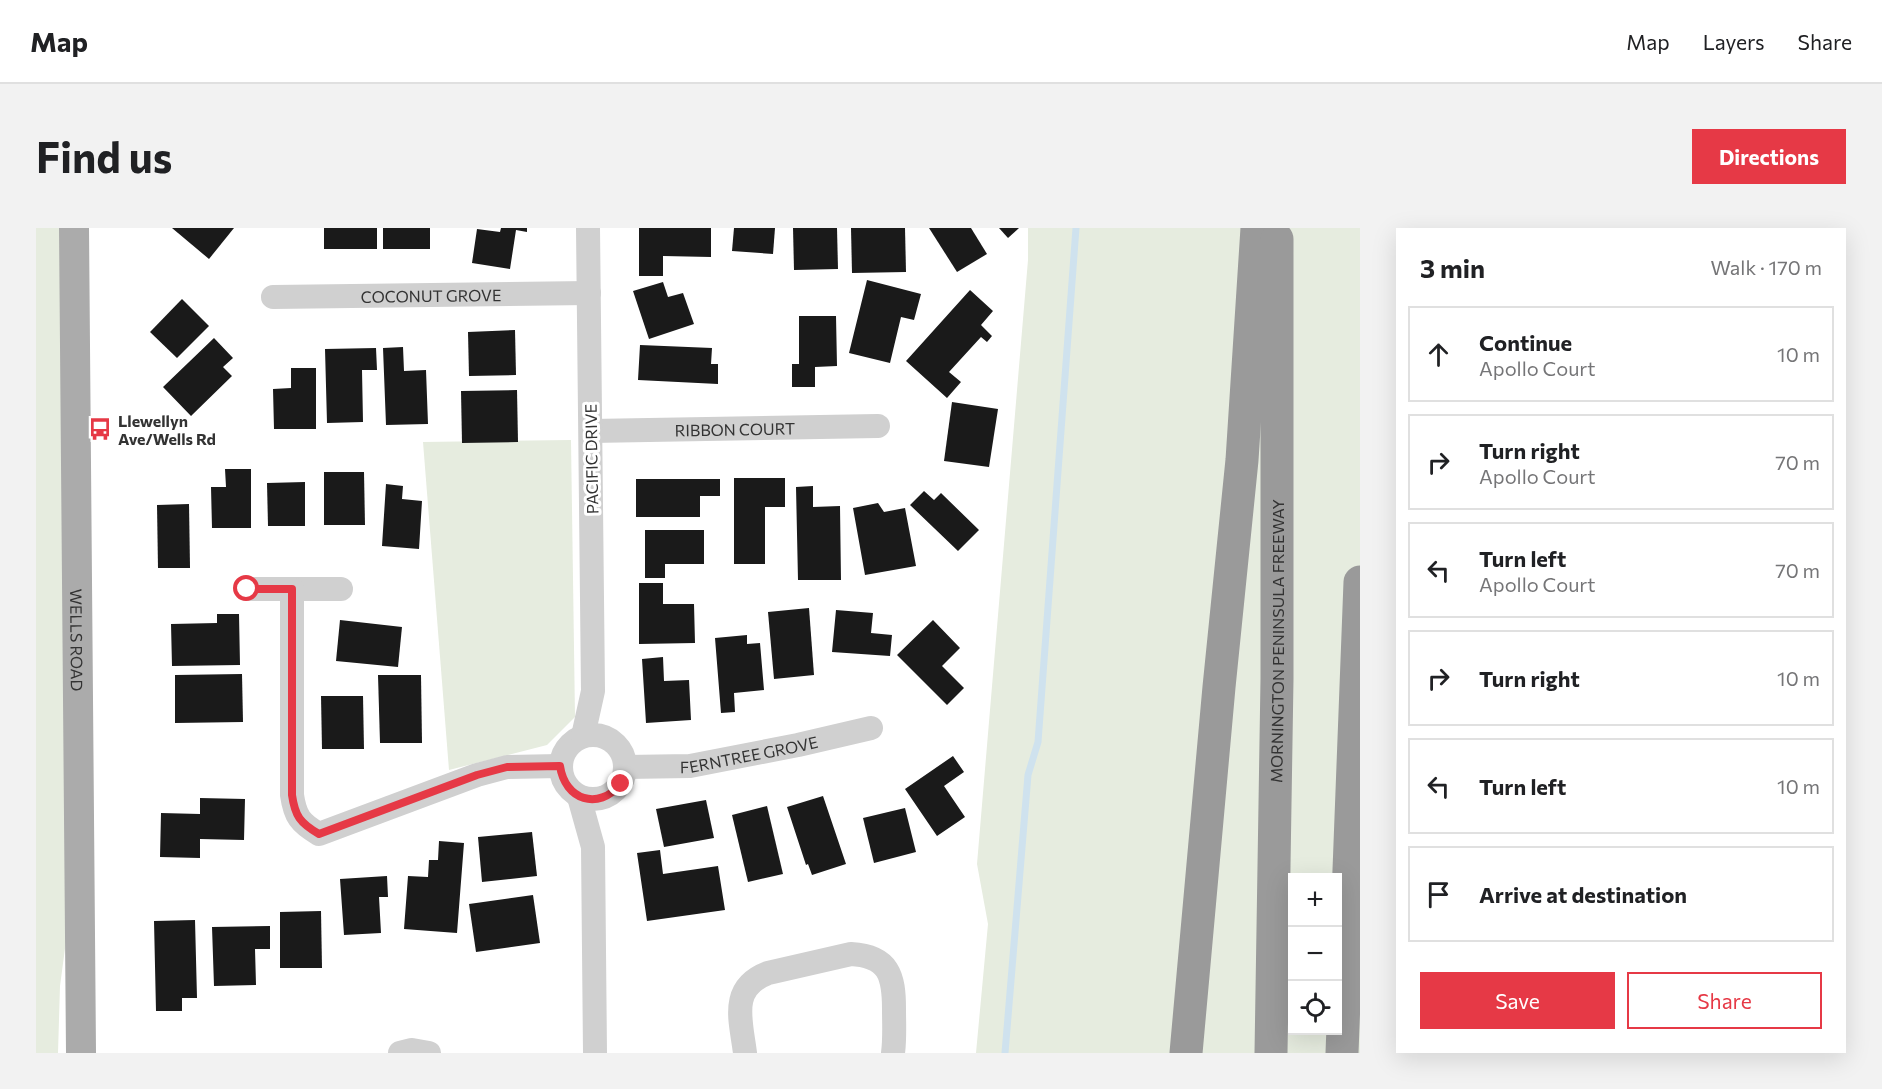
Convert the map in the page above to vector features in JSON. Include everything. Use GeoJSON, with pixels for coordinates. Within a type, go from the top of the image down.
{"type":"FeatureCollection","features":[{"type":"Feature","properties":{"kind":"highway"},"geometry":{"type":"LineString","coordinates":[[1186,1053],[1242,460],[1257,228]]}},
{"type":"Feature","properties":{"kind":"highway","name":"MORNINGTON PENINSULA FREEWAY"},"geometry":{"type":"LineString","coordinates":[[1271,1053],[1277,679],[1278,228]]}},
{"type":"Feature","properties":{"kind":"highway"},"geometry":{"type":"LineString","coordinates":[[1342,1053],[1360,582]]}},
{"type":"Feature","properties":{"kind":"main road","name":"WELLS ROAD"},"geometry":{"type":"LineString","coordinates":[[74,228],[81,1053]]}},
{"type":"Feature","properties":{"kind":"street","name":"PACIFIC DRIVE"},"geometry":{"type":"LineString","coordinates":[[582,736],[593,691],[588,228]]}},
{"type":"Feature","properties":{"kind":"street","name":"COCONUT GROVE"},"geometry":{"type":"LineString","coordinates":[[273,297],[589,293]]}},
{"type":"Feature","properties":{"kind":"street","name":"RIBBON COURT"},"geometry":{"type":"LineString","coordinates":[[591,431],[878,426]]}},
{"type":"Feature","properties":{"kind":"street"},"geometry":{"type":"LineString","coordinates":[[247,589],[341,589]]}},
{"type":"Feature","properties":{"kind":"street"},"geometry":{"type":"LineString","coordinates":[[292,589],[292,795],[294,813],[306,826],[319,834],[477,775],[507,767],[560,766]]}},
{"type":"Feature","properties":{"kind":"street","name":"PACIFIC DRIVE"},"geometry":{"type":"LineString","coordinates":[[593,691],[610,739]]}},
{"type":"Feature","properties":{"kind":"street","name":"FERNTREE GROVE"},"geometry":{"type":"LineString","coordinates":[[626,767],[690,766],[871,728]]}},
{"type":"Feature","properties":{"kind":"street"},"geometry":{"type":"LineString","coordinates":[[582,736],[602,736],[610,739],[622,752],[626,767],[621,784],[608,796],[598,799],[579,797],[571,791],[565,784],[560,766],[567,747],[582,736]]}},
{"type":"Feature","properties":{"kind":"street"},"geometry":{"type":"LineString","coordinates":[[593,847],[608,796]]}},
{"type":"Feature","properties":{"kind":"street"},"geometry":{"type":"LineString","coordinates":[[579,797],[593,847],[595,1053]]}},
{"type":"Feature","properties":{"kind":"street"},"geometry":{"type":"LineString","coordinates":[[745,1053],[740,1006],[742,994],[756,977],[852,954],[865,955],[878,960],[886,968],[892,980],[893,1053]]}},
{"type":"Feature","properties":{"kind":"street"},"geometry":{"type":"LineString","coordinates":[[400,1053],[412,1050],[429,1053]]}},
{"type":"Feature","properties":{"kind":"shaded area"},"geometry":{"type":"Polygon","coordinates":[[[36,228],[62,228],[66,941],[60,986],[58,1053],[36,1053],[36,228]]]}},
{"type":"Feature","properties":{"kind":"shaded area"},"geometry":{"type":"Polygon","coordinates":[[[1028,228],[1360,228],[1360,1053],[976,1053],[988,924],[977,864],[1028,260],[1028,228]]]}},
{"type":"Feature","properties":{"kind":"shaded area"},"geometry":{"type":"Polygon","coordinates":[[[571,440],[575,717],[547,745],[449,770],[423,442],[571,440]]]}},
{"type":"Feature","properties":{"kind":"building"},"geometry":{"type":"Polygon","coordinates":[[[172,228],[234,228],[209,259],[172,228]]]}},
{"type":"Feature","properties":{"kind":"building"},"geometry":{"type":"Polygon","coordinates":[[[324,228],[377,228],[377,249],[324,249],[324,228]]]}},
{"type":"Feature","properties":{"kind":"building"},"geometry":{"type":"Polygon","coordinates":[[[383,228],[430,228],[430,249],[383,249],[383,228]]]}},
{"type":"Feature","properties":{"kind":"building"},"geometry":{"type":"Polygon","coordinates":[[[501,228],[527,228],[527,232],[516,230],[510,269],[472,263],[477,229],[500,232],[501,228]]]}},
{"type":"Feature","properties":{"kind":"building"},"geometry":{"type":"Polygon","coordinates":[[[639,228],[711,228],[711,257],[663,256],[663,276],[639,276],[639,228]]]}},
{"type":"Feature","properties":{"kind":"building"},"geometry":{"type":"Polygon","coordinates":[[[734,228],[775,228],[773,254],[732,251],[734,228]]]}},
{"type":"Feature","properties":{"kind":"building"},"geometry":{"type":"Polygon","coordinates":[[[793,228],[837,228],[838,269],[794,270],[793,228]]]}},
{"type":"Feature","properties":{"kind":"building"},"geometry":{"type":"Polygon","coordinates":[[[851,228],[905,228],[906,272],[852,273],[851,228]]]}},
{"type":"Feature","properties":{"kind":"building"},"geometry":{"type":"Polygon","coordinates":[[[929,228],[971,228],[987,254],[957,272],[929,228]]]}},
{"type":"Feature","properties":{"kind":"building"},"geometry":{"type":"Polygon","coordinates":[[[999,228],[1019,228],[1008,238],[999,228]]]}},
{"type":"Feature","properties":{"kind":"building"},"geometry":{"type":"Polygon","coordinates":[[[867,280],[921,294],[914,320],[901,317],[890,363],[849,353],[867,280]]]}},
{"type":"Feature","properties":{"kind":"building"},"geometry":{"type":"Polygon","coordinates":[[[663,282],[668,297],[683,293],[694,324],[649,339],[633,291],[663,282]]]}},
{"type":"Feature","properties":{"kind":"building"},"geometry":{"type":"Polygon","coordinates":[[[970,290],[993,311],[981,325],[992,336],[987,342],[981,337],[949,372],[961,382],[947,398],[906,361],[970,290]]]}},
{"type":"Feature","properties":{"kind":"building"},"geometry":{"type":"Polygon","coordinates":[[[182,299],[209,326],[177,358],[150,332],[182,299]]]}},
{"type":"Feature","properties":{"kind":"building"},"geometry":{"type":"Polygon","coordinates":[[[799,316],[836,316],[837,366],[815,367],[815,387],[792,387],[792,364],[799,364],[799,316]]]}},
{"type":"Feature","properties":{"kind":"building"},"geometry":{"type":"Polygon","coordinates":[[[515,330],[516,375],[469,376],[468,332],[515,330]]]}},
{"type":"Feature","properties":{"kind":"building"},"geometry":{"type":"Polygon","coordinates":[[[214,338],[233,358],[223,367],[232,376],[191,416],[163,387],[214,338]]]}},
{"type":"Feature","properties":{"kind":"building"},"geometry":{"type":"Polygon","coordinates":[[[640,345],[712,348],[711,364],[718,364],[718,384],[638,380],[640,345]]]}},
{"type":"Feature","properties":{"kind":"building"},"geometry":{"type":"Polygon","coordinates":[[[403,347],[404,371],[426,370],[428,424],[386,425],[383,348],[403,347]]]}},
{"type":"Feature","properties":{"kind":"building"},"geometry":{"type":"Polygon","coordinates":[[[376,348],[377,370],[362,370],[363,422],[327,423],[325,349],[376,348]]]}},
{"type":"Feature","properties":{"kind":"building"},"geometry":{"type":"Polygon","coordinates":[[[291,368],[316,368],[316,429],[274,429],[273,389],[291,388],[291,368]]]}},
{"type":"Feature","properties":{"kind":"building"},"geometry":{"type":"Polygon","coordinates":[[[517,390],[518,442],[462,443],[461,391],[517,390]]]}},
{"type":"Feature","properties":{"kind":"building"},"geometry":{"type":"Polygon","coordinates":[[[952,402],[998,409],[989,467],[944,461],[952,402]]]}},
{"type":"Feature","properties":{"kind":"building"},"geometry":{"type":"Polygon","coordinates":[[[225,469],[251,469],[251,528],[212,528],[211,487],[226,487],[225,469]]]}},
{"type":"Feature","properties":{"kind":"building"},"geometry":{"type":"Polygon","coordinates":[[[324,472],[364,472],[365,525],[324,525],[324,472]]]}},
{"type":"Feature","properties":{"kind":"building"},"geometry":{"type":"Polygon","coordinates":[[[734,478],[785,478],[785,507],[765,507],[765,564],[734,564],[734,478]]]}},
{"type":"Feature","properties":{"kind":"building"},"geometry":{"type":"Polygon","coordinates":[[[636,479],[720,479],[720,496],[700,496],[700,517],[636,517],[636,479]]]}},
{"type":"Feature","properties":{"kind":"building"},"geometry":{"type":"Polygon","coordinates":[[[305,482],[305,526],[268,526],[267,483],[305,482]]]}},
{"type":"Feature","properties":{"kind":"building"},"geometry":{"type":"Polygon","coordinates":[[[386,484],[403,486],[402,499],[422,501],[419,549],[382,546],[386,484]]]}},
{"type":"Feature","properties":{"kind":"building"},"geometry":{"type":"Polygon","coordinates":[[[813,486],[813,507],[840,506],[841,580],[798,580],[796,487],[813,486]]]}},
{"type":"Feature","properties":{"kind":"building"},"geometry":{"type":"Polygon","coordinates":[[[924,491],[934,500],[941,493],[979,530],[958,551],[910,505],[924,491]]]}},
{"type":"Feature","properties":{"kind":"building"},"geometry":{"type":"Polygon","coordinates":[[[878,503],[884,512],[905,508],[916,566],[865,575],[853,508],[878,503]]]}},
{"type":"Feature","properties":{"kind":"building"},"geometry":{"type":"Polygon","coordinates":[[[189,504],[190,568],[158,568],[157,505],[189,504]]]}},
{"type":"Feature","properties":{"kind":"building"},"geometry":{"type":"Polygon","coordinates":[[[645,530],[704,530],[704,564],[665,564],[665,578],[645,578],[645,530]]]}},
{"type":"Feature","properties":{"kind":"building"},"geometry":{"type":"Polygon","coordinates":[[[639,583],[663,583],[663,604],[694,604],[695,643],[639,644],[639,583]]]}},
{"type":"Feature","properties":{"kind":"building"},"geometry":{"type":"Polygon","coordinates":[[[809,608],[814,675],[774,679],[768,612],[809,608]]]}},
{"type":"Feature","properties":{"kind":"building"},"geometry":{"type":"Polygon","coordinates":[[[836,610],[873,613],[871,633],[892,635],[890,656],[832,652],[836,610]]]}},
{"type":"Feature","properties":{"kind":"building"},"geometry":{"type":"Polygon","coordinates":[[[217,614],[239,614],[240,665],[172,666],[171,624],[217,623],[217,614]]]}},
{"type":"Feature","properties":{"kind":"building"},"geometry":{"type":"Polygon","coordinates":[[[340,620],[402,627],[398,667],[336,661],[340,620]]]}},
{"type":"Feature","properties":{"kind":"building"},"geometry":{"type":"Polygon","coordinates":[[[933,620],[960,648],[942,666],[964,688],[947,705],[897,655],[933,620]]]}},
{"type":"Feature","properties":{"kind":"building"},"geometry":{"type":"Polygon","coordinates":[[[747,635],[747,644],[760,643],[764,690],[734,693],[735,712],[721,713],[715,638],[747,635]]]}},
{"type":"Feature","properties":{"kind":"building"},"geometry":{"type":"Polygon","coordinates":[[[663,657],[664,681],[689,680],[691,720],[646,723],[642,659],[663,657]]]}},
{"type":"Feature","properties":{"kind":"building"},"geometry":{"type":"Polygon","coordinates":[[[242,674],[243,722],[175,723],[175,675],[242,674]]]}},
{"type":"Feature","properties":{"kind":"building"},"geometry":{"type":"Polygon","coordinates":[[[378,675],[421,675],[422,743],[380,743],[378,675]]]}},
{"type":"Feature","properties":{"kind":"building"},"geometry":{"type":"Polygon","coordinates":[[[321,696],[363,696],[364,749],[322,749],[321,696]]]}},
{"type":"Feature","properties":{"kind":"building"},"geometry":{"type":"Polygon","coordinates":[[[953,756],[964,772],[944,786],[965,817],[937,836],[905,789],[953,756]]]}},
{"type":"Feature","properties":{"kind":"building"},"geometry":{"type":"Polygon","coordinates":[[[823,796],[846,864],[812,875],[808,864],[806,865],[787,807],[823,796]]]}},
{"type":"Feature","properties":{"kind":"building"},"geometry":{"type":"Polygon","coordinates":[[[200,798],[245,799],[244,840],[200,839],[200,858],[160,857],[161,813],[200,814],[200,798]]]}},
{"type":"Feature","properties":{"kind":"building"},"geometry":{"type":"Polygon","coordinates":[[[706,800],[714,838],[664,847],[656,809],[706,800]]]}},
{"type":"Feature","properties":{"kind":"building"},"geometry":{"type":"Polygon","coordinates":[[[767,806],[783,874],[748,882],[732,815],[767,806]]]}},
{"type":"Feature","properties":{"kind":"building"},"geometry":{"type":"Polygon","coordinates":[[[905,808],[916,852],[874,863],[863,818],[905,808]]]}},
{"type":"Feature","properties":{"kind":"building"},"geometry":{"type":"Polygon","coordinates":[[[532,832],[537,876],[482,882],[478,837],[532,832]]]}},
{"type":"Feature","properties":{"kind":"building"},"geometry":{"type":"Polygon","coordinates":[[[439,841],[464,843],[457,933],[404,929],[408,876],[428,877],[429,860],[438,860],[439,841]]]}},
{"type":"Feature","properties":{"kind":"building"},"geometry":{"type":"Polygon","coordinates":[[[660,850],[663,874],[718,866],[725,910],[647,921],[637,853],[660,850]]]}},
{"type":"Feature","properties":{"kind":"building"},"geometry":{"type":"Polygon","coordinates":[[[387,876],[388,897],[379,897],[381,933],[344,935],[340,879],[387,876]]]}},
{"type":"Feature","properties":{"kind":"building"},"geometry":{"type":"Polygon","coordinates":[[[533,895],[540,943],[476,952],[469,904],[533,895]]]}},
{"type":"Feature","properties":{"kind":"building"},"geometry":{"type":"Polygon","coordinates":[[[321,911],[322,968],[280,968],[280,912],[321,911]]]}},
{"type":"Feature","properties":{"kind":"building"},"geometry":{"type":"Polygon","coordinates":[[[195,920],[197,998],[182,998],[182,1011],[156,1011],[154,921],[195,920]]]}},
{"type":"Feature","properties":{"kind":"building"},"geometry":{"type":"Polygon","coordinates":[[[270,926],[270,949],[255,949],[256,985],[214,986],[212,927],[270,926]]]}},
{"type":"Feature","properties":{"kind":"waterway"},"geometry":{"type":"LineString","coordinates":[[1005,1053],[1028,775],[1038,742],[1076,228]]}},
{"type":"Feature","properties":{"kind":"place","name":"Llewellyn Ave/Wells Rd"},"geometry":{"type":"Point","coordinates":[100,429]}},
{"type":"Feature","properties":{"kind":"route"},"geometry":{"type":"LineString","coordinates":[[247,589],[292,589],[292,795],[294,813],[306,826],[319,834],[477,775],[507,767],[560,766],[565,784],[571,791],[579,797],[589,799],[608,796],[615,792],[621,784]]}}]}
